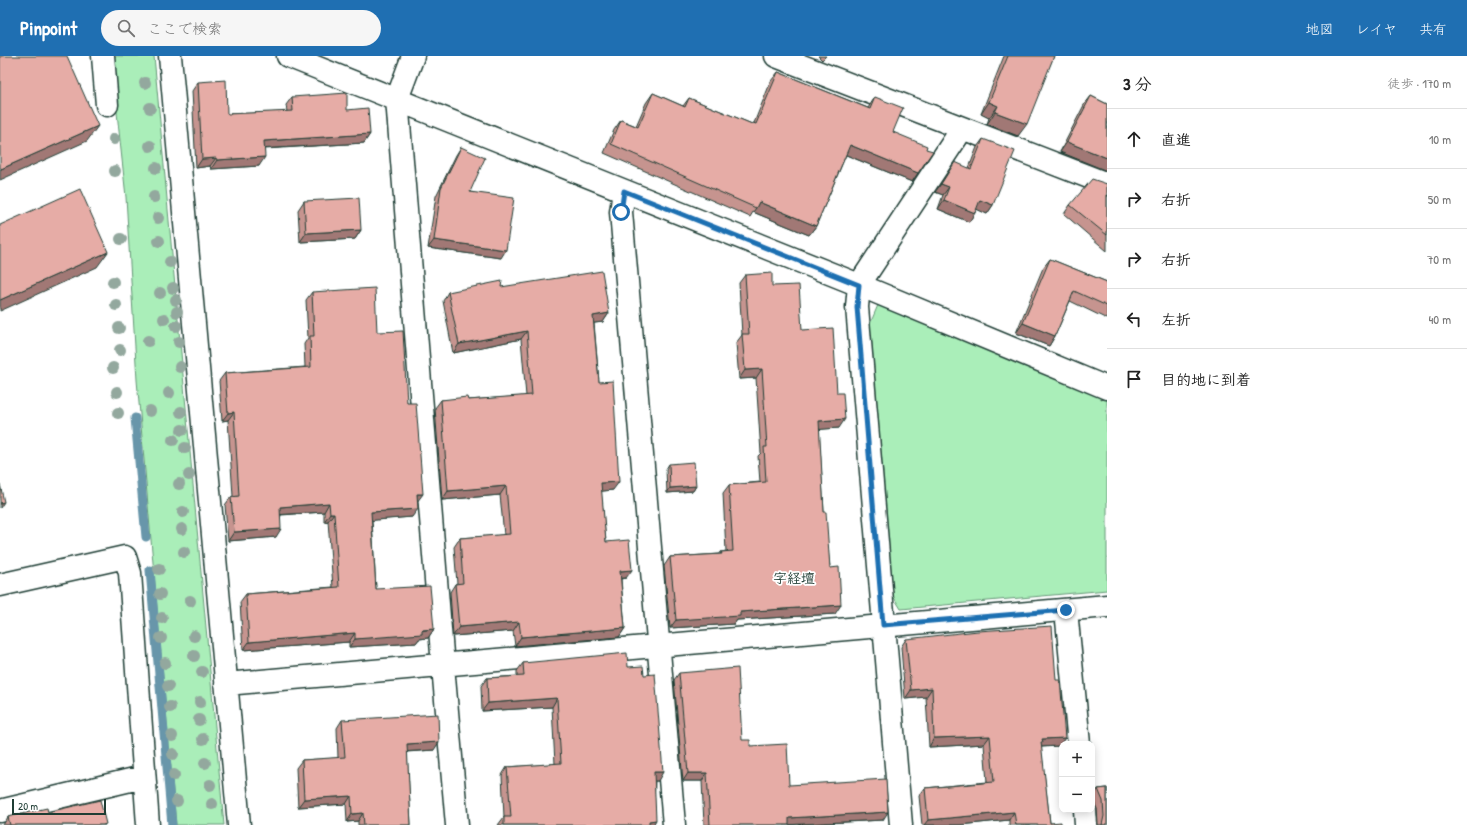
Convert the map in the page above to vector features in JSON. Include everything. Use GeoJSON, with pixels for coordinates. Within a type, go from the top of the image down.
{"type":"FeatureCollection","features":[{"type":"Feature","properties":{"kind":"street"},"geometry":{"type":"LineString","coordinates":[[103,56],[107,105]]}},
{"type":"Feature","properties":{"kind":"street"},"geometry":{"type":"LineString","coordinates":[[170,56],[239,825]]}},
{"type":"Feature","properties":{"kind":"street"},"geometry":{"type":"LineString","coordinates":[[288,56],[859,285],[1107,388]]}},
{"type":"Feature","properties":{"kind":"street"},"geometry":{"type":"LineString","coordinates":[[413,56],[397,99],[443,666],[458,825]]}},
{"type":"Feature","properties":{"kind":"street"},"geometry":{"type":"LineString","coordinates":[[776,56],[1107,184]]}},
{"type":"Feature","properties":{"kind":"street"},"geometry":{"type":"LineString","coordinates":[[901,825],[857,307],[859,285],[962,129]]}},
{"type":"Feature","properties":{"kind":"street"},"geometry":{"type":"LineString","coordinates":[[624,191],[621,212],[657,645],[674,825]]}},
{"type":"Feature","properties":{"kind":"street"},"geometry":{"type":"LineString","coordinates":[[0,585],[125,557],[130,573],[143,776],[148,825]]}},
{"type":"Feature","properties":{"kind":"street"},"geometry":{"type":"LineString","coordinates":[[226,684],[443,666],[657,645],[1107,606]]}},
{"type":"Feature","properties":{"kind":"street"},"geometry":{"type":"LineString","coordinates":[[1066,610],[1079,741]]}},
{"type":"Feature","properties":{"kind":"street"},"geometry":{"type":"LineString","coordinates":[[0,811],[143,776]]}},
{"type":"Feature","properties":{"kind":"street"},"geometry":{"type":"LineString","coordinates":[[1085,813],[1086,825]]}},
{"type":"Feature","properties":{"kind":"green space"},"geometry":{"type":"Polygon","coordinates":[[[111,56],[154,56],[224,825],[176,825],[137,380],[126,197],[111,56]]]}},
{"type":"Feature","properties":{"kind":"green space"},"geometry":{"type":"Polygon","coordinates":[[[878,305],[1107,398],[1107,590],[901,609],[893,596],[870,324],[878,305]]]}},
{"type":"Feature","properties":{"kind":"building"},"geometry":{"type":"Polygon","coordinates":[[[0,56],[67,56],[98,126],[1,169],[0,56]]]}},
{"type":"Feature","properties":{"kind":"building"},"geometry":{"type":"Polygon","coordinates":[[[1008,56],[1054,56],[1027,124],[995,112],[998,106],[989,102],[1008,56]]]}},
{"type":"Feature","properties":{"kind":"building"},"geometry":{"type":"Polygon","coordinates":[[[778,72],[870,109],[875,97],[903,108],[893,132],[927,146],[926,149],[933,151],[918,173],[850,145],[816,226],[759,202],[756,208],[611,144],[621,120],[638,127],[653,93],[685,107],[689,98],[752,124],[756,124],[778,72]]]}},
{"type":"Feature","properties":{"kind":"building"},"geometry":{"type":"Polygon","coordinates":[[[226,80],[227,114],[293,111],[292,97],[347,93],[347,110],[368,108],[370,134],[264,141],[265,157],[217,160],[216,158],[202,159],[198,82],[226,80]]]}},
{"type":"Feature","properties":{"kind":"building"},"geometry":{"type":"Polygon","coordinates":[[[1091,96],[1107,104],[1107,158],[1067,142],[1091,96]]]}},
{"type":"Feature","properties":{"kind":"building"},"geometry":{"type":"Polygon","coordinates":[[[983,139],[1015,151],[993,205],[980,200],[975,213],[944,200],[949,187],[941,184],[955,162],[971,169],[983,139]]]}},
{"type":"Feature","properties":{"kind":"building"},"geometry":{"type":"Polygon","coordinates":[[[461,147],[485,158],[470,192],[514,198],[506,250],[434,240],[441,188],[461,147]]]}},
{"type":"Feature","properties":{"kind":"building"},"geometry":{"type":"Polygon","coordinates":[[[1092,179],[1107,184],[1107,235],[1070,205],[1092,179]]]}},
{"type":"Feature","properties":{"kind":"building"},"geometry":{"type":"Polygon","coordinates":[[[80,189],[108,252],[0,300],[0,225],[80,189]]]}},
{"type":"Feature","properties":{"kind":"building"},"geometry":{"type":"Polygon","coordinates":[[[359,198],[361,230],[306,233],[304,201],[359,198]]]}},
{"type":"Feature","properties":{"kind":"building"},"geometry":{"type":"Polygon","coordinates":[[[1050,259],[1107,282],[1107,306],[1074,291],[1055,336],[1023,323],[1050,259]]]}},
{"type":"Feature","properties":{"kind":"building"},"geometry":{"type":"Polygon","coordinates":[[[602,271],[609,313],[593,316],[599,382],[613,381],[619,482],[601,483],[606,542],[629,540],[632,570],[620,571],[625,628],[521,637],[519,622],[459,627],[455,584],[463,583],[460,538],[510,534],[506,486],[448,491],[441,400],[467,397],[468,400],[532,395],[527,331],[459,344],[448,292],[502,281],[501,287],[602,271]]]}},
{"type":"Feature","properties":{"kind":"building"},"geometry":{"type":"Polygon","coordinates":[[[772,273],[772,286],[799,285],[802,330],[833,328],[837,393],[843,393],[845,419],[819,421],[824,512],[826,512],[830,568],[839,567],[841,605],[740,612],[740,616],[676,620],[670,557],[722,554],[721,552],[733,551],[729,485],[766,482],[764,447],[767,447],[762,369],[745,370],[742,334],[749,334],[745,275],[772,273]]]}},
{"type":"Feature","properties":{"kind":"building"},"geometry":{"type":"Polygon","coordinates":[[[375,288],[377,332],[403,331],[407,403],[416,403],[423,494],[417,494],[418,509],[371,512],[376,589],[430,586],[434,629],[422,630],[422,634],[355,639],[355,633],[249,642],[246,594],[339,587],[334,513],[330,513],[329,503],[280,507],[281,529],[234,532],[231,497],[239,496],[234,412],[228,413],[225,373],[311,367],[310,336],[314,336],[312,292],[375,288]]]}},
{"type":"Feature","properties":{"kind":"building"},"geometry":{"type":"Polygon","coordinates":[[[694,462],[696,486],[670,488],[669,464],[694,462]]]}},
{"type":"Feature","properties":{"kind":"building"},"geometry":{"type":"Polygon","coordinates":[[[0,484],[4,502],[0,503],[0,484]]]}},
{"type":"Feature","properties":{"kind":"building"},"geometry":{"type":"Polygon","coordinates":[[[1052,626],[1056,680],[1060,680],[1065,738],[1042,739],[1043,742],[1041,742],[1050,823],[1061,822],[1061,825],[1016,825],[1014,812],[928,820],[925,788],[994,782],[990,736],[934,738],[932,688],[911,690],[906,639],[978,631],[1052,626]]]}},
{"type":"Feature","properties":{"kind":"building"},"geometry":{"type":"Polygon","coordinates":[[[627,653],[628,667],[643,666],[644,675],[655,674],[663,772],[654,772],[656,820],[649,821],[649,825],[504,825],[504,817],[511,817],[507,767],[561,763],[557,698],[488,703],[487,678],[524,676],[523,663],[627,653]]]}},
{"type":"Feature","properties":{"kind":"building"},"geometry":{"type":"Polygon","coordinates":[[[738,668],[742,740],[750,740],[750,746],[787,744],[789,785],[886,779],[888,812],[789,818],[789,825],[710,825],[707,773],[688,773],[679,673],[738,668]]]}},
{"type":"Feature","properties":{"kind":"building"},"geometry":{"type":"Polygon","coordinates":[[[438,714],[439,742],[407,744],[411,825],[364,825],[363,813],[352,814],[351,796],[304,799],[302,760],[345,757],[342,720],[438,714]]]}},
{"type":"Feature","properties":{"kind":"building"},"geometry":{"type":"Polygon","coordinates":[[[1107,788],[1107,825],[1102,825],[1104,816],[1103,801],[1098,789],[1107,788]]]}},
{"type":"Feature","properties":{"kind":"building"},"geometry":{"type":"Polygon","coordinates":[[[100,800],[106,824],[103,825],[10,825],[8,817],[47,808],[48,812],[100,800]]]}},
{"type":"Feature","properties":{"kind":"waterway"},"geometry":{"type":"LineString","coordinates":[[135,418],[146,537]]}},
{"type":"Feature","properties":{"kind":"waterway"},"geometry":{"type":"LineString","coordinates":[[150,570],[172,825]]}},
{"type":"Feature","properties":{"kind":"district","name":"字経壇"},"geometry":{"type":"Point","coordinates":[794,577]}},
{"type":"Feature","properties":{"kind":"route"},"geometry":{"type":"LineString","coordinates":[[621,212],[624,191],[859,285],[857,307],[883,625],[1066,610]]}}]}
